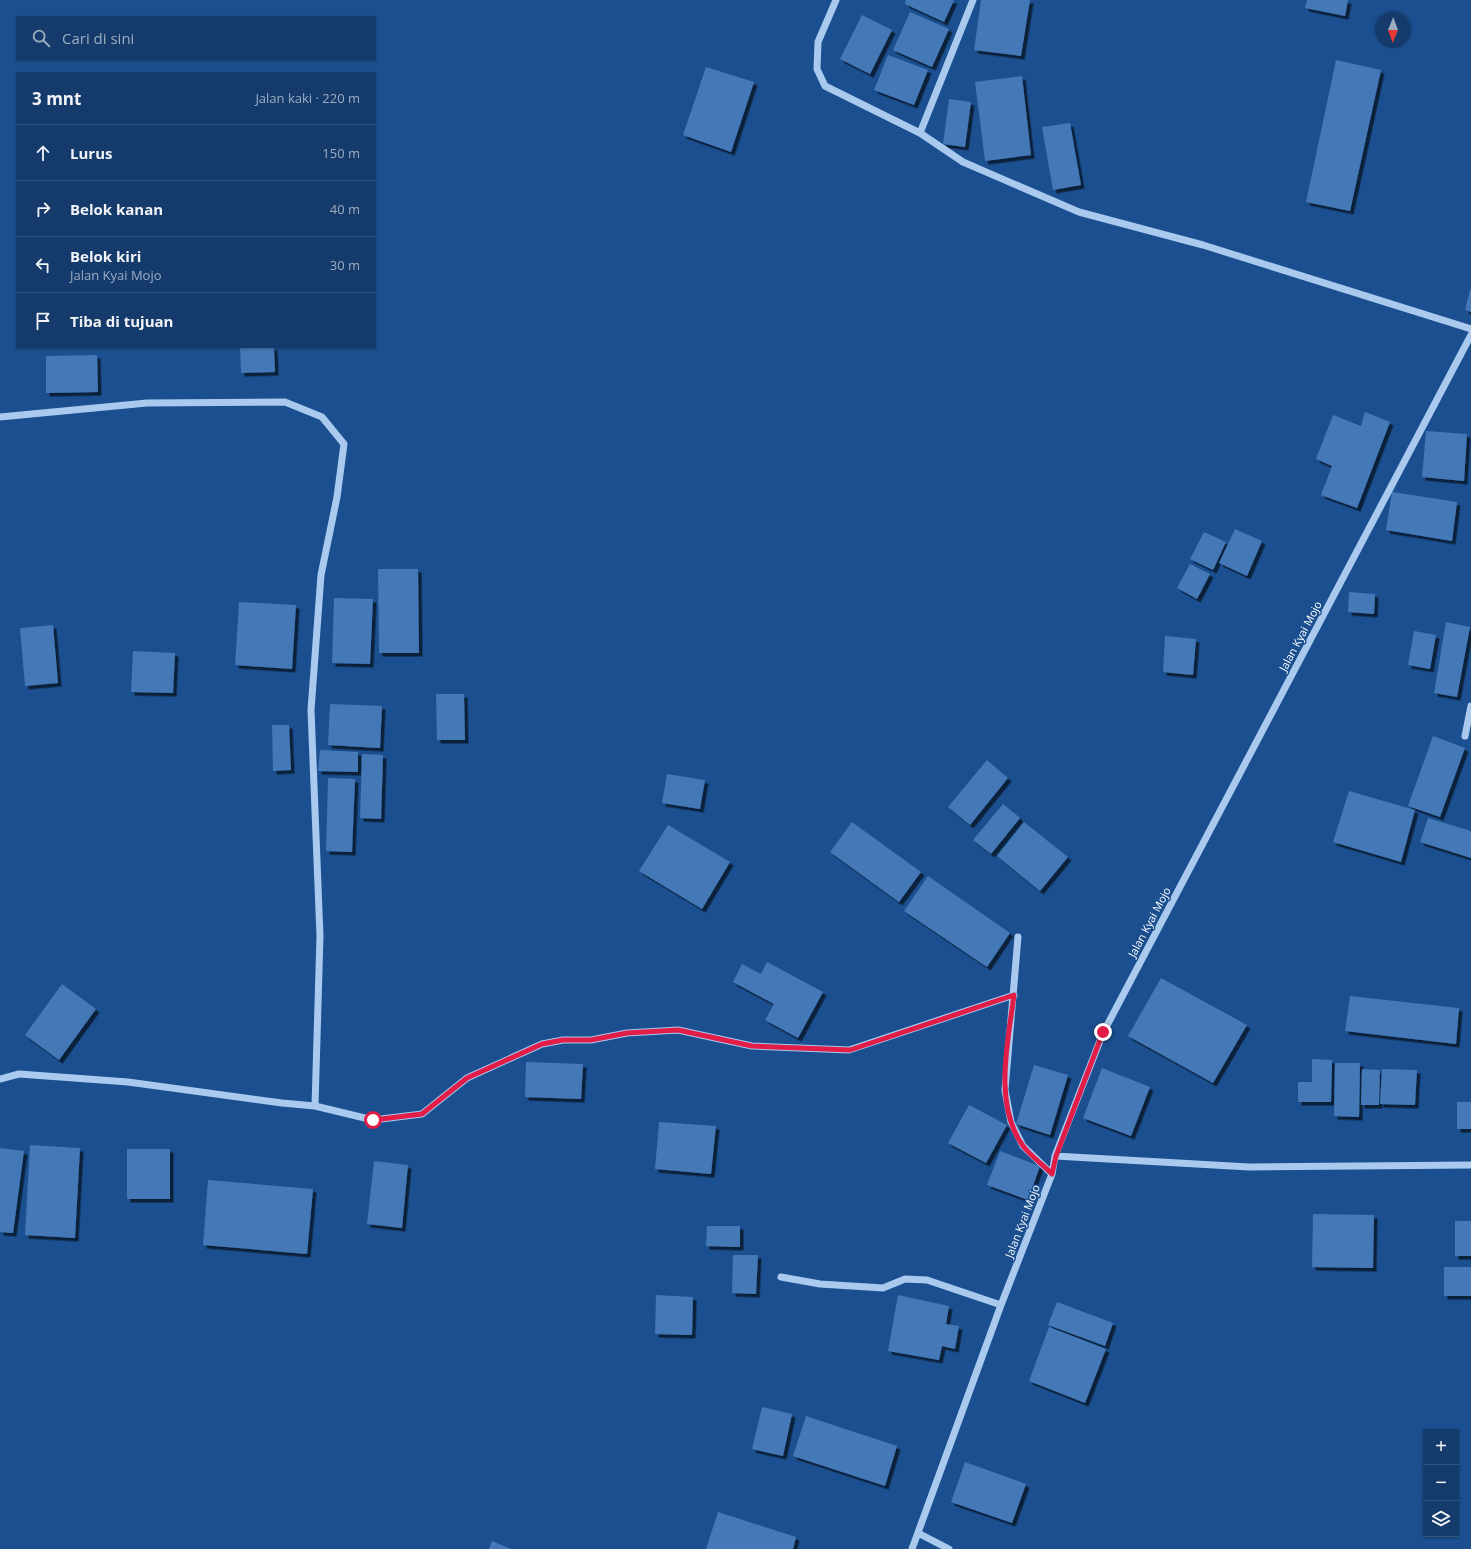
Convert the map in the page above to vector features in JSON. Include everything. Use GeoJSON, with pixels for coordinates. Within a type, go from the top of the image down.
{"type":"FeatureCollection","features":[{"type":"Feature","properties":{"kind":"street"},"geometry":{"type":"LineString","coordinates":[[836,0],[818,42],[818,69],[825,86],[920,133],[963,162],[1079,212],[1204,245],[1471,329]]}},
{"type":"Feature","properties":{"kind":"street"},"geometry":{"type":"LineString","coordinates":[[920,133],[973,0]]}},
{"type":"Feature","properties":{"kind":"street","name":"Jalan Kyai Mojo"},"geometry":{"type":"LineString","coordinates":[[912,1549],[1001,1305],[1052,1174],[1056,1156],[1103,1032],[1471,335]]}},
{"type":"Feature","properties":{"kind":"street"},"geometry":{"type":"LineString","coordinates":[[0,417],[147,403],[285,402],[322,417],[344,444],[338,496],[321,575],[311,710],[320,936],[315,1106]]}},
{"type":"Feature","properties":{"kind":"street"},"geometry":{"type":"LineString","coordinates":[[1465,736],[1471,706]]}},
{"type":"Feature","properties":{"kind":"street"},"geometry":{"type":"LineString","coordinates":[[1018,937],[1005,1090],[1011,1122],[1023,1146],[1052,1174]]}},
{"type":"Feature","properties":{"kind":"street"},"geometry":{"type":"LineString","coordinates":[[0,1079],[19,1074],[128,1082],[282,1103],[315,1106],[373,1120],[422,1114],[467,1078],[542,1044],[563,1040],[591,1040],[627,1033],[678,1030],[752,1046],[850,1050],[1014,995]]}},
{"type":"Feature","properties":{"kind":"street"},"geometry":{"type":"LineString","coordinates":[[1056,1156],[1249,1167],[1471,1165]]}},
{"type":"Feature","properties":{"kind":"street"},"geometry":{"type":"LineString","coordinates":[[780,1277],[820,1284],[883,1288],[905,1279],[927,1280],[1001,1305]]}},
{"type":"Feature","properties":{"kind":"street"},"geometry":{"type":"LineString","coordinates":[[918,1533],[949,1549]]}},
{"type":"Feature","properties":{"kind":"building"},"geometry":{"type":"Polygon","coordinates":[[[906,0],[954,0],[944,22],[905,4],[906,0]]]}},
{"type":"Feature","properties":{"kind":"building"},"geometry":{"type":"Polygon","coordinates":[[[981,0],[1030,0],[1021,56],[974,50],[981,0]]]}},
{"type":"Feature","properties":{"kind":"building"},"geometry":{"type":"Polygon","coordinates":[[[1307,0],[1348,0],[1345,16],[1305,8],[1307,0]]]}},
{"type":"Feature","properties":{"kind":"building"},"geometry":{"type":"Polygon","coordinates":[[[910,12],[949,29],[932,67],[893,50],[910,12]]]}},
{"type":"Feature","properties":{"kind":"building"},"geometry":{"type":"Polygon","coordinates":[[[862,15],[892,30],[870,74],[840,59],[862,15]]]}},
{"type":"Feature","properties":{"kind":"building"},"geometry":{"type":"Polygon","coordinates":[[[888,55],[928,70],[914,105],[874,90],[888,55]]]}},
{"type":"Feature","properties":{"kind":"building"},"geometry":{"type":"Polygon","coordinates":[[[1336,60],[1381,70],[1350,211],[1306,202],[1336,60]]]}},
{"type":"Feature","properties":{"kind":"building"},"geometry":{"type":"Polygon","coordinates":[[[706,67],[754,82],[731,152],[683,135],[706,67]]]}},
{"type":"Feature","properties":{"kind":"building"},"geometry":{"type":"Polygon","coordinates":[[[1022,76],[1031,155],[985,161],[975,82],[1022,76]]]}},
{"type":"Feature","properties":{"kind":"building"},"geometry":{"type":"Polygon","coordinates":[[[949,99],[971,102],[965,147],[943,144],[949,99]]]}},
{"type":"Feature","properties":{"kind":"building"},"geometry":{"type":"Polygon","coordinates":[[[1070,123],[1081,185],[1053,190],[1042,127],[1070,123]]]}},
{"type":"Feature","properties":{"kind":"building"},"geometry":{"type":"Polygon","coordinates":[[[1471,290],[1471,312],[1465,310],[1471,290]]]}},
{"type":"Feature","properties":{"kind":"building"},"geometry":{"type":"Polygon","coordinates":[[[240,348],[274,348],[275,372],[241,373],[240,348]]]}},
{"type":"Feature","properties":{"kind":"building"},"geometry":{"type":"Polygon","coordinates":[[[97,355],[98,392],[46,393],[46,356],[97,355]]]}},
{"type":"Feature","properties":{"kind":"building"},"geometry":{"type":"Polygon","coordinates":[[[1365,412],[1390,422],[1357,508],[1321,495],[1332,466],[1316,459],[1333,415],[1361,426],[1365,412]]]}},
{"type":"Feature","properties":{"kind":"building"},"geometry":{"type":"Polygon","coordinates":[[[1426,431],[1467,434],[1464,481],[1422,477],[1426,431]]]}},
{"type":"Feature","properties":{"kind":"building"},"geometry":{"type":"Polygon","coordinates":[[[1392,492],[1457,502],[1452,541],[1386,530],[1392,492]]]}},
{"type":"Feature","properties":{"kind":"building"},"geometry":{"type":"Polygon","coordinates":[[[1235,529],[1262,541],[1247,576],[1219,563],[1235,529]]]}},
{"type":"Feature","properties":{"kind":"building"},"geometry":{"type":"Polygon","coordinates":[[[1204,532],[1226,542],[1213,570],[1190,559],[1204,532]]]}},
{"type":"Feature","properties":{"kind":"building"},"geometry":{"type":"Polygon","coordinates":[[[1190,564],[1210,574],[1197,599],[1177,588],[1190,564]]]}},
{"type":"Feature","properties":{"kind":"building"},"geometry":{"type":"Polygon","coordinates":[[[378,569],[418,569],[419,653],[379,653],[378,569]]]}},
{"type":"Feature","properties":{"kind":"building"},"geometry":{"type":"Polygon","coordinates":[[[1349,592],[1375,594],[1374,614],[1348,612],[1349,592]]]}},
{"type":"Feature","properties":{"kind":"building"},"geometry":{"type":"Polygon","coordinates":[[[334,598],[373,599],[370,664],[332,663],[334,598]]]}},
{"type":"Feature","properties":{"kind":"building"},"geometry":{"type":"Polygon","coordinates":[[[239,602],[296,605],[292,669],[235,665],[239,602]]]}},
{"type":"Feature","properties":{"kind":"building"},"geometry":{"type":"Polygon","coordinates":[[[1446,622],[1470,627],[1457,697],[1434,693],[1446,622]]]}},
{"type":"Feature","properties":{"kind":"building"},"geometry":{"type":"Polygon","coordinates":[[[53,625],[58,683],[25,686],[20,628],[53,625]]]}},
{"type":"Feature","properties":{"kind":"building"},"geometry":{"type":"Polygon","coordinates":[[[1414,631],[1436,635],[1430,669],[1408,665],[1414,631]]]}},
{"type":"Feature","properties":{"kind":"building"},"geometry":{"type":"Polygon","coordinates":[[[1165,636],[1196,639],[1193,675],[1163,672],[1165,636]]]}},
{"type":"Feature","properties":{"kind":"building"},"geometry":{"type":"Polygon","coordinates":[[[133,651],[175,653],[173,693],[131,692],[133,651]]]}},
{"type":"Feature","properties":{"kind":"building"},"geometry":{"type":"Polygon","coordinates":[[[436,694],[464,694],[465,740],[437,740],[436,694]]]}},
{"type":"Feature","properties":{"kind":"building"},"geometry":{"type":"Polygon","coordinates":[[[330,704],[382,706],[380,748],[328,745],[330,704]]]}},
{"type":"Feature","properties":{"kind":"building"},"geometry":{"type":"Polygon","coordinates":[[[272,725],[289,725],[291,770],[273,771],[272,725]]]}},
{"type":"Feature","properties":{"kind":"building"},"geometry":{"type":"Polygon","coordinates":[[[1433,736],[1465,748],[1440,817],[1408,806],[1433,736]]]}},
{"type":"Feature","properties":{"kind":"building"},"geometry":{"type":"Polygon","coordinates":[[[320,750],[358,752],[358,772],[318,771],[320,750]]]}},
{"type":"Feature","properties":{"kind":"building"},"geometry":{"type":"Polygon","coordinates":[[[362,754],[383,755],[381,819],[360,818],[362,754]]]}},
{"type":"Feature","properties":{"kind":"building"},"geometry":{"type":"Polygon","coordinates":[[[987,760],[1008,778],[970,825],[948,807],[987,760]]]}},
{"type":"Feature","properties":{"kind":"building"},"geometry":{"type":"Polygon","coordinates":[[[667,774],[705,780],[700,809],[662,803],[667,774]]]}},
{"type":"Feature","properties":{"kind":"building"},"geometry":{"type":"Polygon","coordinates":[[[328,778],[355,779],[352,852],[326,851],[328,778]]]}},
{"type":"Feature","properties":{"kind":"building"},"geometry":{"type":"Polygon","coordinates":[[[1349,791],[1415,810],[1401,862],[1333,842],[1349,791]]]}},
{"type":"Feature","properties":{"kind":"building"},"geometry":{"type":"Polygon","coordinates":[[[1003,804],[1020,818],[991,854],[973,840],[1003,804]]]}},
{"type":"Feature","properties":{"kind":"building"},"geometry":{"type":"Polygon","coordinates":[[[1428,818],[1471,831],[1471,858],[1420,842],[1428,818]]]}},
{"type":"Feature","properties":{"kind":"building"},"geometry":{"type":"Polygon","coordinates":[[[852,822],[921,872],[899,902],[830,852],[852,822]]]}},
{"type":"Feature","properties":{"kind":"building"},"geometry":{"type":"Polygon","coordinates":[[[1024,822],[1068,857],[1040,891],[997,856],[1024,822]]]}},
{"type":"Feature","properties":{"kind":"building"},"geometry":{"type":"Polygon","coordinates":[[[668,825],[730,862],[702,909],[639,871],[668,825]]]}},
{"type":"Feature","properties":{"kind":"building"},"geometry":{"type":"Polygon","coordinates":[[[928,876],[1010,933],[987,967],[904,911],[928,876]]]}},
{"type":"Feature","properties":{"kind":"building"},"geometry":{"type":"Polygon","coordinates":[[[767,962],[823,992],[798,1038],[765,1020],[774,1004],[733,982],[742,964],[761,974],[767,962]]]}},
{"type":"Feature","properties":{"kind":"building"},"geometry":{"type":"Polygon","coordinates":[[[1161,978],[1247,1025],[1213,1083],[1128,1036],[1161,978]]]}},
{"type":"Feature","properties":{"kind":"building"},"geometry":{"type":"Polygon","coordinates":[[[62,984],[96,1009],[59,1060],[25,1035],[62,984]]]}},
{"type":"Feature","properties":{"kind":"building"},"geometry":{"type":"Polygon","coordinates":[[[1350,996],[1459,1008],[1456,1044],[1345,1031],[1350,996]]]}},
{"type":"Feature","properties":{"kind":"building"},"geometry":{"type":"Polygon","coordinates":[[[1312,1059],[1332,1060],[1331,1102],[1298,1102],[1298,1082],[1312,1082],[1312,1059]]]}},
{"type":"Feature","properties":{"kind":"building"},"geometry":{"type":"Polygon","coordinates":[[[526,1062],[583,1064],[581,1099],[525,1097],[526,1062]]]}},
{"type":"Feature","properties":{"kind":"building"},"geometry":{"type":"Polygon","coordinates":[[[1335,1063],[1360,1063],[1359,1117],[1334,1116],[1335,1063]]]}},
{"type":"Feature","properties":{"kind":"building"},"geometry":{"type":"Polygon","coordinates":[[[1034,1065],[1068,1075],[1050,1135],[1016,1124],[1034,1065]]]}},
{"type":"Feature","properties":{"kind":"building"},"geometry":{"type":"Polygon","coordinates":[[[1102,1068],[1150,1087],[1131,1136],[1083,1118],[1102,1068]]]}},
{"type":"Feature","properties":{"kind":"building"},"geometry":{"type":"Polygon","coordinates":[[[1362,1069],[1380,1070],[1379,1105],[1361,1105],[1362,1069]]]}},
{"type":"Feature","properties":{"kind":"building"},"geometry":{"type":"Polygon","coordinates":[[[1382,1069],[1417,1070],[1415,1105],[1380,1104],[1382,1069]]]}},
{"type":"Feature","properties":{"kind":"building"},"geometry":{"type":"Polygon","coordinates":[[[1457,1102],[1471,1102],[1471,1129],[1457,1129],[1457,1102]]]}},
{"type":"Feature","properties":{"kind":"building"},"geometry":{"type":"Polygon","coordinates":[[[969,1105],[1007,1125],[986,1163],[948,1143],[969,1105]]]}},
{"type":"Feature","properties":{"kind":"building"},"geometry":{"type":"Polygon","coordinates":[[[659,1122],[716,1126],[711,1174],[655,1169],[659,1122]]]}},
{"type":"Feature","properties":{"kind":"building"},"geometry":{"type":"Polygon","coordinates":[[[30,1145],[80,1148],[75,1238],[25,1235],[30,1145]]]}},
{"type":"Feature","properties":{"kind":"building"},"geometry":{"type":"Polygon","coordinates":[[[0,1148],[24,1151],[13,1233],[0,1232],[0,1148]]]}},
{"type":"Feature","properties":{"kind":"building"},"geometry":{"type":"Polygon","coordinates":[[[127,1149],[170,1149],[170,1199],[127,1199],[127,1149]]]}},
{"type":"Feature","properties":{"kind":"building"},"geometry":{"type":"Polygon","coordinates":[[[1000,1151],[1040,1166],[1028,1200],[987,1185],[1000,1151]]]}},
{"type":"Feature","properties":{"kind":"building"},"geometry":{"type":"Polygon","coordinates":[[[374,1161],[408,1165],[402,1228],[367,1224],[374,1161]]]}},
{"type":"Feature","properties":{"kind":"building"},"geometry":{"type":"Polygon","coordinates":[[[208,1180],[313,1189],[307,1254],[203,1245],[208,1180]]]}},
{"type":"Feature","properties":{"kind":"building"},"geometry":{"type":"Polygon","coordinates":[[[1313,1214],[1374,1215],[1373,1268],[1312,1267],[1313,1214]]]}},
{"type":"Feature","properties":{"kind":"building"},"geometry":{"type":"Polygon","coordinates":[[[1455,1221],[1471,1221],[1471,1256],[1455,1256],[1455,1221]]]}},
{"type":"Feature","properties":{"kind":"building"},"geometry":{"type":"Polygon","coordinates":[[[707,1226],[740,1226],[740,1247],[706,1246],[707,1226]]]}},
{"type":"Feature","properties":{"kind":"building"},"geometry":{"type":"Polygon","coordinates":[[[733,1255],[758,1255],[756,1294],[732,1293],[733,1255]]]}},
{"type":"Feature","properties":{"kind":"building"},"geometry":{"type":"Polygon","coordinates":[[[1444,1267],[1471,1267],[1471,1296],[1444,1296],[1444,1267]]]}},
{"type":"Feature","properties":{"kind":"building"},"geometry":{"type":"Polygon","coordinates":[[[656,1295],[693,1297],[692,1335],[655,1334],[656,1295]]]}},
{"type":"Feature","properties":{"kind":"building"},"geometry":{"type":"Polygon","coordinates":[[[898,1295],[949,1306],[946,1324],[959,1326],[955,1349],[942,1346],[939,1360],[888,1351],[898,1295]]]}},
{"type":"Feature","properties":{"kind":"building"},"geometry":{"type":"Polygon","coordinates":[[[1057,1302],[1113,1323],[1105,1346],[1048,1325],[1057,1302]]]}},
{"type":"Feature","properties":{"kind":"building"},"geometry":{"type":"Polygon","coordinates":[[[1049,1327],[1106,1349],[1085,1403],[1029,1381],[1049,1327]]]}},
{"type":"Feature","properties":{"kind":"building"},"geometry":{"type":"Polygon","coordinates":[[[762,1407],[792,1414],[783,1456],[752,1449],[762,1407]]]}},
{"type":"Feature","properties":{"kind":"building"},"geometry":{"type":"Polygon","coordinates":[[[806,1416],[897,1446],[885,1486],[793,1456],[806,1416]]]}},
{"type":"Feature","properties":{"kind":"building"},"geometry":{"type":"Polygon","coordinates":[[[965,1462],[1026,1484],[1012,1523],[951,1502],[965,1462]]]}},
{"type":"Feature","properties":{"kind":"building"},"geometry":{"type":"Polygon","coordinates":[[[718,1512],[796,1537],[793,1549],[706,1549],[718,1512]]]}},
{"type":"Feature","properties":{"kind":"building"},"geometry":{"type":"Polygon","coordinates":[[[492,1541],[511,1549],[489,1549],[492,1541]]]}},
{"type":"Feature","properties":{"kind":"route"},"geometry":{"type":"LineString","coordinates":[[373,1120],[422,1114],[467,1078],[542,1044],[563,1040],[591,1040],[627,1033],[678,1030],[752,1046],[850,1050],[1014,995],[1005,1090],[1011,1122],[1023,1146],[1052,1174],[1056,1156],[1103,1032]]}}]}
